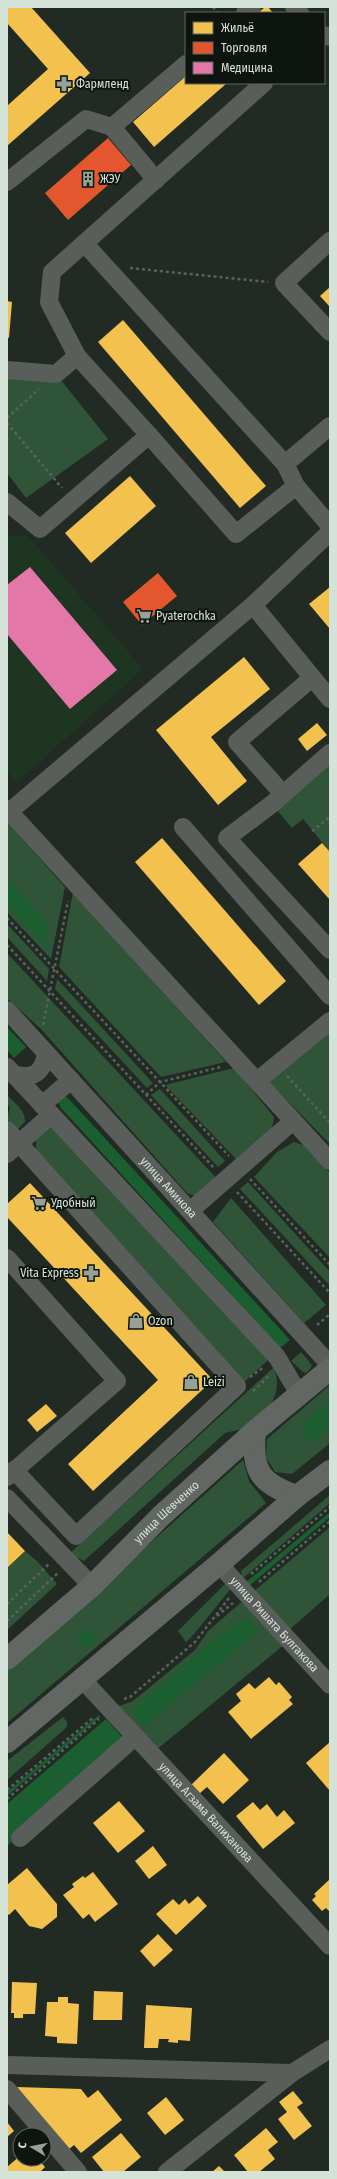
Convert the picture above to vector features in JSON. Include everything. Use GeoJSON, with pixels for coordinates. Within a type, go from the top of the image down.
{"type":"FeatureCollection","features":[{"type":"Feature","properties":{"kind":"main road","name":"улица Шевченко"},"geometry":{"type":"LineString","coordinates":[[7,1659],[92,1586],[162,1516],[255,1431],[330,1369]]}},
{"type":"Feature","properties":{"kind":"main road"},"geometry":{"type":"LineString","coordinates":[[255,1431],[253,1448],[255,1463],[260,1474],[271,1486],[297,1496]]}},
{"type":"Feature","properties":{"kind":"main road"},"geometry":{"type":"LineString","coordinates":[[7,1742],[219,1564],[297,1496],[330,1471]]}},
{"type":"Feature","properties":{"kind":"street"},"geometry":{"type":"LineString","coordinates":[[112,127],[185,65]]}},
{"type":"Feature","properties":{"kind":"street"},"geometry":{"type":"LineString","coordinates":[[263,84],[52,272],[49,302],[77,356],[236,534],[296,486]]}},
{"type":"Feature","properties":{"kind":"street"},"geometry":{"type":"LineString","coordinates":[[7,182],[86,119],[112,127],[156,180]]}},
{"type":"Feature","properties":{"kind":"street"},"geometry":{"type":"LineString","coordinates":[[330,241],[284,283],[330,332]]}},
{"type":"Feature","properties":{"kind":"street"},"geometry":{"type":"LineString","coordinates":[[85,244],[285,464],[296,486],[330,526]]}},
{"type":"Feature","properties":{"kind":"street"},"geometry":{"type":"LineString","coordinates":[[7,370],[56,374],[77,356]]}},
{"type":"Feature","properties":{"kind":"street"},"geometry":{"type":"LineString","coordinates":[[285,464],[330,426]]}},
{"type":"Feature","properties":{"kind":"street"},"geometry":{"type":"LineString","coordinates":[[7,502],[40,529],[149,435]]}},
{"type":"Feature","properties":{"kind":"street"},"geometry":{"type":"LineString","coordinates":[[330,532],[253,605],[8,811],[330,1162]]}},
{"type":"Feature","properties":{"kind":"street"},"geometry":{"type":"LineString","coordinates":[[253,605],[330,699]]}},
{"type":"Feature","properties":{"kind":"street"},"geometry":{"type":"LineString","coordinates":[[282,794],[238,742],[312,678]]}},
{"type":"Feature","properties":{"kind":"street"},"geometry":{"type":"LineString","coordinates":[[330,753],[227,838],[330,950]]}},
{"type":"Feature","properties":{"kind":"street"},"geometry":{"type":"LineString","coordinates":[[183,827],[330,996]]}},
{"type":"Feature","properties":{"kind":"street","name":"улица Аминова"},"geometry":{"type":"LineString","coordinates":[[7,1010],[191,1210],[330,1365]]}},
{"type":"Feature","properties":{"kind":"street"},"geometry":{"type":"LineString","coordinates":[[256,1081],[330,1021]]}},
{"type":"Feature","properties":{"kind":"street"},"geometry":{"type":"LineString","coordinates":[[10,1070],[25,1078],[37,1073],[45,1064],[46,1053]]}},
{"type":"Feature","properties":{"kind":"street"},"geometry":{"type":"LineString","coordinates":[[10,1070],[277,1357],[299,1394]]}},
{"type":"Feature","properties":{"kind":"street"},"geometry":{"type":"LineString","coordinates":[[13,1149],[71,1080]]}},
{"type":"Feature","properties":{"kind":"street"},"geometry":{"type":"LineString","coordinates":[[191,1210],[293,1121]]}},
{"type":"Feature","properties":{"kind":"street"},"geometry":{"type":"LineString","coordinates":[[7,1130],[13,1149],[242,1391],[76,1536],[11,1473],[117,1380],[7,1258]]}},
{"type":"Feature","properties":{"kind":"street"},"geometry":{"type":"LineString","coordinates":[[7,1498],[92,1586]]}},
{"type":"Feature","properties":{"kind":"street","name":"улица Ришата Булгакова"},"geometry":{"type":"LineString","coordinates":[[219,1564],[330,1685]]}},
{"type":"Feature","properties":{"kind":"street","name":"улица Агзама Валиханова"},"geometry":{"type":"LineString","coordinates":[[82,1679],[330,1946]]}},
{"type":"Feature","properties":{"kind":"street"},"geometry":{"type":"LineString","coordinates":[[20,1838],[135,1737]]}},
{"type":"Feature","properties":{"kind":"street"},"geometry":{"type":"LineString","coordinates":[[168,2172],[292,2073],[330,2049]]}},
{"type":"Feature","properties":{"kind":"street"},"geometry":{"type":"LineString","coordinates":[[7,2065],[292,2073]]}},
{"type":"Feature","properties":{"kind":"street"},"geometry":{"type":"LineString","coordinates":[[7,2089],[78,2172]]}},
{"type":"Feature","properties":{"kind":"path"},"geometry":{"type":"LineString","coordinates":[[105,266],[284,283]]}},
{"type":"Feature","properties":{"kind":"path"},"geometry":{"type":"LineString","coordinates":[[7,418],[56,374]]}},
{"type":"Feature","properties":{"kind":"path"},"geometry":{"type":"LineString","coordinates":[[7,423],[73,500]]}},
{"type":"Feature","properties":{"kind":"path"},"geometry":{"type":"LineString","coordinates":[[312,831],[330,817]]}},
{"type":"Feature","properties":{"kind":"path"},"geometry":{"type":"LineString","coordinates":[[42,1030],[72,880]]}},
{"type":"Feature","properties":{"kind":"path"},"geometry":{"type":"LineString","coordinates":[[7,918],[330,1265]]}},
{"type":"Feature","properties":{"kind":"path"},"geometry":{"type":"LineString","coordinates":[[7,945],[330,1293]]}},
{"type":"Feature","properties":{"kind":"path"},"geometry":{"type":"LineString","coordinates":[[146,1095],[160,1082],[239,1062]]}},
{"type":"Feature","properties":{"kind":"path"},"geometry":{"type":"LineString","coordinates":[[277,1065],[330,1123]]}},
{"type":"Feature","properties":{"kind":"path"},"geometry":{"type":"LineString","coordinates":[[316,1326],[330,1314]]}},
{"type":"Feature","properties":{"kind":"path"},"geometry":{"type":"LineString","coordinates":[[242,1391],[270,1374],[266,1366],[261,1361]]}},
{"type":"Feature","properties":{"kind":"path"},"geometry":{"type":"LineString","coordinates":[[242,1391],[269,1364]]}},
{"type":"Feature","properties":{"kind":"path"},"geometry":{"type":"LineString","coordinates":[[330,1507],[242,1589],[213,1619],[242,1589],[330,1521]]}},
{"type":"Feature","properties":{"kind":"path"},"geometry":{"type":"LineString","coordinates":[[7,1604],[65,1558]]}},
{"type":"Feature","properties":{"kind":"path"},"geometry":{"type":"LineString","coordinates":[[7,1621],[65,1558]]}},
{"type":"Feature","properties":{"kind":"path"},"geometry":{"type":"LineString","coordinates":[[7,1799],[110,1710]]}},
{"type":"Feature","properties":{"kind":"shaded area"},"geometry":{"type":"Polygon","coordinates":[[[7,370],[56,374],[108,439],[26,498],[7,473],[7,370]]]}},
{"type":"Feature","properties":{"kind":"shaded area"},"geometry":{"type":"Polygon","coordinates":[[[7,535],[28,536],[143,669],[17,782],[7,771],[7,535]]]}},
{"type":"Feature","properties":{"kind":"shaded area"},"geometry":{"type":"Polygon","coordinates":[[[330,753],[330,852],[303,819],[292,828],[272,804],[330,753]]]}},
{"type":"Feature","properties":{"kind":"shaded area"},"geometry":{"type":"Polygon","coordinates":[[[7,822],[65,887],[51,959],[7,912],[7,822]]]}},
{"type":"Feature","properties":{"kind":"shaded area"},"geometry":{"type":"Polygon","coordinates":[[[73,892],[226,1062],[161,1077],[59,967],[73,892]]]}},
{"type":"Feature","properties":{"kind":"shaded area"},"geometry":{"type":"Polygon","coordinates":[[[7,924],[49,969],[47,981],[7,937],[7,924]]]}},
{"type":"Feature","properties":{"kind":"shaded area"},"geometry":{"type":"Polygon","coordinates":[[[7,953],[218,1180],[197,1197],[187,1193],[42,1030],[7,998],[7,953]]]}},
{"type":"Feature","properties":{"kind":"shaded area"},"geometry":{"type":"Polygon","coordinates":[[[57,979],[153,1083],[147,1088],[55,989],[57,979]]]}},
{"type":"Feature","properties":{"kind":"shaded area"},"geometry":{"type":"Polygon","coordinates":[[[330,1021],[330,1144],[263,1076],[330,1021]]]}},
{"type":"Feature","properties":{"kind":"shaded area"},"geometry":{"type":"Polygon","coordinates":[[[234,1068],[274,1117],[270,1130],[261,1142],[237,1160],[165,1085],[234,1068]]]}},
{"type":"Feature","properties":{"kind":"shaded area"},"geometry":{"type":"Polygon","coordinates":[[[160,1089],[225,1161],[218,1167],[151,1095],[160,1089]]]}},
{"type":"Feature","properties":{"kind":"shaded area"},"geometry":{"type":"Polygon","coordinates":[[[7,1095],[24,1114],[25,1122],[17,1130],[7,1119],[10,1107],[7,1104],[7,1095]]]}},
{"type":"Feature","properties":{"kind":"shaded area"},"geometry":{"type":"Polygon","coordinates":[[[50,1125],[268,1360],[241,1385],[36,1153],[36,1135],[50,1125]]]}},
{"type":"Feature","properties":{"kind":"shaded area"},"geometry":{"type":"Polygon","coordinates":[[[294,1142],[306,1146],[330,1173],[330,1258],[254,1177],[277,1152],[294,1142]]]}},
{"type":"Feature","properties":{"kind":"shaded area"},"geometry":{"type":"Polygon","coordinates":[[[248,1182],[330,1272],[330,1286],[240,1189],[248,1182]]]}},
{"type":"Feature","properties":{"kind":"shaded area"},"geometry":{"type":"Polygon","coordinates":[[[231,1198],[326,1305],[304,1323],[213,1222],[231,1198]]]}},
{"type":"Feature","properties":{"kind":"shaded area"},"geometry":{"type":"Polygon","coordinates":[[[301,1352],[312,1365],[306,1373],[291,1361],[301,1352]]]}},
{"type":"Feature","properties":{"kind":"shaded area"},"geometry":{"type":"Polygon","coordinates":[[[273,1368],[277,1384],[276,1393],[273,1401],[262,1416],[249,1426],[225,1433],[84,1561],[69,1554],[273,1368]]]}},
{"type":"Feature","properties":{"kind":"shaded area"},"geometry":{"type":"Polygon","coordinates":[[[330,1385],[330,1443],[292,1474],[275,1472],[266,1457],[267,1439],[330,1385]]]}},
{"type":"Feature","properties":{"kind":"shaded area"},"geometry":{"type":"Polygon","coordinates":[[[243,1460],[249,1481],[266,1503],[7,1723],[7,1671],[243,1460]]]}},
{"type":"Feature","properties":{"kind":"shaded area"},"geometry":{"type":"Polygon","coordinates":[[[330,1495],[330,1503],[242,1579],[241,1571],[330,1495]]]}},
{"type":"Feature","properties":{"kind":"shaded area"},"geometry":{"type":"Polygon","coordinates":[[[330,1527],[330,1594],[289,1630],[253,1592],[330,1527]]]}},
{"type":"Feature","properties":{"kind":"shaded area"},"geometry":{"type":"Polygon","coordinates":[[[25,1551],[38,1562],[57,1584],[7,1630],[7,1568],[25,1551]]]}},
{"type":"Feature","properties":{"kind":"shaded area"},"geometry":{"type":"Polygon","coordinates":[[[227,1582],[232,1587],[186,1642],[178,1631],[227,1582]]]}},
{"type":"Feature","properties":{"kind":"shaded area"},"geometry":{"type":"Polygon","coordinates":[[[245,1599],[285,1644],[155,1751],[114,1708],[133,1701],[195,1650],[208,1631],[245,1599]]]}},
{"type":"Feature","properties":{"kind":"shaded area"},"geometry":{"type":"Polygon","coordinates":[[[63,1717],[67,1722],[67,1727],[7,1780],[7,1761],[63,1717]]]}},
{"type":"Feature","properties":{"kind":"green space"},"geometry":{"type":"Polygon","coordinates":[[[7,877],[47,924],[45,947],[7,905],[7,877]]]}},
{"type":"Feature","properties":{"kind":"green space"},"geometry":{"type":"Polygon","coordinates":[[[7,1027],[26,1047],[14,1058],[7,1050],[7,1027]]]}},
{"type":"Feature","properties":{"kind":"green space"},"geometry":{"type":"Polygon","coordinates":[[[63,1097],[67,1097],[290,1340],[280,1348],[61,1108],[58,1102],[63,1097]]]}},
{"type":"Feature","properties":{"kind":"green space"},"geometry":{"type":"Polygon","coordinates":[[[330,1400],[330,1428],[311,1442],[305,1439],[303,1424],[330,1400]]]}},
{"type":"Feature","properties":{"kind":"green space"},"geometry":{"type":"Polygon","coordinates":[[[330,1512],[330,1517],[248,1587],[245,1583],[330,1512]]]}},
{"type":"Feature","properties":{"kind":"green space"},"geometry":{"type":"Polygon","coordinates":[[[246,1617],[258,1631],[145,1726],[130,1711],[213,1640],[246,1617]]]}},
{"type":"Feature","properties":{"kind":"green space"},"geometry":{"type":"Polygon","coordinates":[[[83,1630],[89,1630],[94,1635],[92,1644],[89,1646],[83,1646],[78,1641],[78,1635],[83,1630]]]}},
{"type":"Feature","properties":{"kind":"green space"},"geometry":{"type":"Polygon","coordinates":[[[99,1715],[100,1717],[7,1796],[7,1792],[99,1715]]]}},
{"type":"Feature","properties":{"kind":"green space"},"geometry":{"type":"Polygon","coordinates":[[[106,1719],[123,1738],[120,1748],[7,1846],[7,1804],[106,1719]]]}},
{"type":"Feature","properties":{"kind":"building: Жильё"},"geometry":{"type":"Polygon","coordinates":[[[7,7],[31,7],[90,73],[7,146],[7,106],[48,69],[7,23],[7,7]]]}},
{"type":"Feature","properties":{"kind":"building: Жильё"},"geometry":{"type":"Polygon","coordinates":[[[265,7],[268,7],[272,12],[259,12],[265,7]]]}},
{"type":"Feature","properties":{"kind":"building: Жильё"},"geometry":{"type":"Polygon","coordinates":[[[185,77],[185,84],[226,84],[154,147],[133,122],[185,77]]]}},
{"type":"Feature","properties":{"kind":"building: Жильё"},"geometry":{"type":"Polygon","coordinates":[[[330,287],[330,307],[320,296],[330,287]]]}},
{"type":"Feature","properties":{"kind":"building: Жильё"},"geometry":{"type":"Polygon","coordinates":[[[7,301],[12,302],[9,338],[7,337],[7,301]]]}},
{"type":"Feature","properties":{"kind":"building: Жильё"},"geometry":{"type":"Polygon","coordinates":[[[123,320],[266,486],[240,508],[98,342],[123,320]]]}},
{"type":"Feature","properties":{"kind":"building: Жильё"},"geometry":{"type":"Polygon","coordinates":[[[130,476],[156,506],[91,563],[65,533],[130,476]]]}},
{"type":"Feature","properties":{"kind":"building: Жильё"},"geometry":{"type":"Polygon","coordinates":[[[330,587],[330,629],[309,604],[330,587]]]}},
{"type":"Feature","properties":{"kind":"building: Жильё"},"geometry":{"type":"Polygon","coordinates":[[[244,657],[270,689],[211,737],[247,781],[218,805],[156,730],[244,657]]]}},
{"type":"Feature","properties":{"kind":"building: Жильё"},"geometry":{"type":"Polygon","coordinates":[[[317,723],[327,735],[307,751],[298,739],[317,723]]]}},
{"type":"Feature","properties":{"kind":"building: Жильё"},"geometry":{"type":"Polygon","coordinates":[[[162,838],[286,981],[259,1005],[135,862],[162,838]]]}},
{"type":"Feature","properties":{"kind":"building: Жильё"},"geometry":{"type":"Polygon","coordinates":[[[322,843],[330,852],[330,900],[298,864],[322,843]]]}},
{"type":"Feature","properties":{"kind":"building: Жильё"},"geometry":{"type":"Polygon","coordinates":[[[30,1183],[213,1380],[93,1491],[68,1464],[158,1380],[7,1217],[7,1204],[30,1183]]]}},
{"type":"Feature","properties":{"kind":"building: Жильё"},"geometry":{"type":"Polygon","coordinates":[[[46,1404],[57,1416],[37,1432],[27,1420],[46,1404]]]}},
{"type":"Feature","properties":{"kind":"building: Жильё"},"geometry":{"type":"Polygon","coordinates":[[[7,1532],[25,1551],[7,1568],[7,1532]]]}},
{"type":"Feature","properties":{"kind":"building: Жильё"},"geometry":{"type":"Polygon","coordinates":[[[269,1677],[276,1685],[279,1682],[292,1697],[289,1700],[293,1704],[251,1739],[228,1712],[241,1701],[236,1694],[249,1683],[255,1689],[269,1677]]]}},
{"type":"Feature","properties":{"kind":"building: Жильё"},"geometry":{"type":"Polygon","coordinates":[[[330,1742],[330,1791],[306,1763],[330,1742]]]}},
{"type":"Feature","properties":{"kind":"building: Жильё"},"geometry":{"type":"Polygon","coordinates":[[[224,1753],[249,1780],[223,1804],[207,1787],[199,1794],[191,1785],[224,1753]]]}},
{"type":"Feature","properties":{"kind":"building: Жильё"},"geometry":{"type":"Polygon","coordinates":[[[119,1801],[145,1831],[118,1853],[93,1823],[119,1801]]]}},
{"type":"Feature","properties":{"kind":"building: Жильё"},"geometry":{"type":"Polygon","coordinates":[[[253,1802],[260,1810],[267,1804],[277,1817],[284,1810],[295,1823],[263,1849],[236,1816],[253,1802]]]}},
{"type":"Feature","properties":{"kind":"building: Жильё"},"geometry":{"type":"Polygon","coordinates":[[[153,1846],[167,1865],[149,1879],[135,1861],[153,1846]]]}},
{"type":"Feature","properties":{"kind":"building: Жильё"},"geometry":{"type":"Polygon","coordinates":[[[27,1868],[57,1904],[57,1917],[42,1929],[29,1926],[15,1909],[9,1915],[7,1913],[7,1885],[27,1868]]]}},
{"type":"Feature","properties":{"kind":"building: Жильё"},"geometry":{"type":"Polygon","coordinates":[[[93,1872],[118,1904],[95,1922],[89,1914],[83,1919],[63,1895],[74,1887],[72,1884],[83,1876],[85,1878],[93,1872]]]}},
{"type":"Feature","properties":{"kind":"building: Жильё"},"geometry":{"type":"Polygon","coordinates":[[[330,1879],[330,1912],[326,1908],[322,1911],[312,1900],[316,1896],[314,1894],[330,1879]]]}},
{"type":"Feature","properties":{"kind":"building: Жильё"},"geometry":{"type":"Polygon","coordinates":[[[198,1896],[207,1906],[176,1935],[156,1914],[173,1899],[179,1905],[185,1899],[189,1904],[198,1896]]]}},
{"type":"Feature","properties":{"kind":"building: Жильё"},"geometry":{"type":"Polygon","coordinates":[[[158,1934],[173,1950],[154,1967],[140,1951],[158,1934]]]}},
{"type":"Feature","properties":{"kind":"building: Жильё"},"geometry":{"type":"Polygon","coordinates":[[[12,1982],[37,1983],[35,2014],[23,2014],[23,2018],[14,2018],[14,2013],[11,2013],[12,1982]]]}},
{"type":"Feature","properties":{"kind":"building: Жильё"},"geometry":{"type":"Polygon","coordinates":[[[94,1991],[123,1992],[122,2020],[93,2020],[94,1991]]]}},
{"type":"Feature","properties":{"kind":"building: Жильё"},"geometry":{"type":"Polygon","coordinates":[[[58,1997],[68,1997],[68,2003],[79,2004],[77,2044],[57,2043],[57,2037],[45,2036],[47,2002],[58,2002],[58,1997]]]}},
{"type":"Feature","properties":{"kind":"building: Жильё"},"geometry":{"type":"Polygon","coordinates":[[[146,2005],[192,2008],[190,2041],[178,2040],[178,2043],[168,2042],[169,2039],[159,2039],[158,2048],[144,2048],[146,2005]]]}},
{"type":"Feature","properties":{"kind":"building: Жильё"},"geometry":{"type":"Polygon","coordinates":[[[17,2087],[81,2089],[88,2098],[98,2090],[122,2120],[81,2153],[74,2145],[68,2150],[52,2130],[52,2127],[49,2127],[17,2087]]]}},
{"type":"Feature","properties":{"kind":"building: Жильё"},"geometry":{"type":"Polygon","coordinates":[[[293,2091],[303,2103],[297,2107],[312,2126],[294,2140],[278,2119],[287,2112],[279,2102],[293,2091]]]}},
{"type":"Feature","properties":{"kind":"building: Жильё"},"geometry":{"type":"Polygon","coordinates":[[[166,2097],[184,2120],[165,2135],[147,2113],[166,2097]]]}},
{"type":"Feature","properties":{"kind":"building: Жильё"},"geometry":{"type":"Polygon","coordinates":[[[7,2122],[12,2128],[12,2133],[7,2137],[7,2122]]]}},
{"type":"Feature","properties":{"kind":"building: Жильё"},"geometry":{"type":"Polygon","coordinates":[[[266,2128],[278,2142],[268,2150],[275,2159],[259,2172],[248,2172],[234,2155],[266,2128]]]}},
{"type":"Feature","properties":{"kind":"building: Жильё"},"geometry":{"type":"Polygon","coordinates":[[[121,2133],[141,2157],[123,2172],[104,2172],[92,2157],[121,2133]]]}},
{"type":"Feature","properties":{"kind":"building: Жильё"},"geometry":{"type":"Polygon","coordinates":[[[12,2163],[12,2167],[45,2167],[40,2172],[7,2172],[7,2167],[12,2163]]]}},
{"type":"Feature","properties":{"kind":"building: Жильё"},"geometry":{"type":"Polygon","coordinates":[[[219,2166],[225,2172],[212,2172],[219,2166]]]}},
{"type":"Feature","properties":{"kind":"building: Торговля","name":"ЖЭУ"},"geometry":{"type":"Polygon","coordinates":[[[108,138],[131,165],[68,220],[45,193],[108,138]]]}},
{"type":"Feature","properties":{"kind":"building: Торговля"},"geometry":{"type":"Polygon","coordinates":[[[158,573],[177,596],[142,625],[123,602],[158,573]]]}},
{"type":"Feature","properties":{"kind":"building: Медицина"},"geometry":{"type":"Polygon","coordinates":[[[30,567],[117,670],[70,709],[7,634],[7,585],[30,567]]]}},
{"type":"Feature","properties":{"kind":"place","name":"Фармленд"},"geometry":{"type":"Point","coordinates":[64,84]}},
{"type":"Feature","properties":{"kind":"place","name":"ЖЭУ"},"geometry":{"type":"Point","coordinates":[88,179]}},
{"type":"Feature","properties":{"kind":"place","name":"Pyaterochka"},"geometry":{"type":"Point","coordinates":[144,616]}},
{"type":"Feature","properties":{"kind":"place","name":"Удобный"},"geometry":{"type":"Point","coordinates":[39,1203]}},
{"type":"Feature","properties":{"kind":"place","name":"Vita Express"},"geometry":{"type":"Point","coordinates":[91,1273]}},
{"type":"Feature","properties":{"kind":"place","name":"Ozon"},"geometry":{"type":"Point","coordinates":[136,1321]}},
{"type":"Feature","properties":{"kind":"place","name":"Leizi"},"geometry":{"type":"Point","coordinates":[191,1382]}}]}
